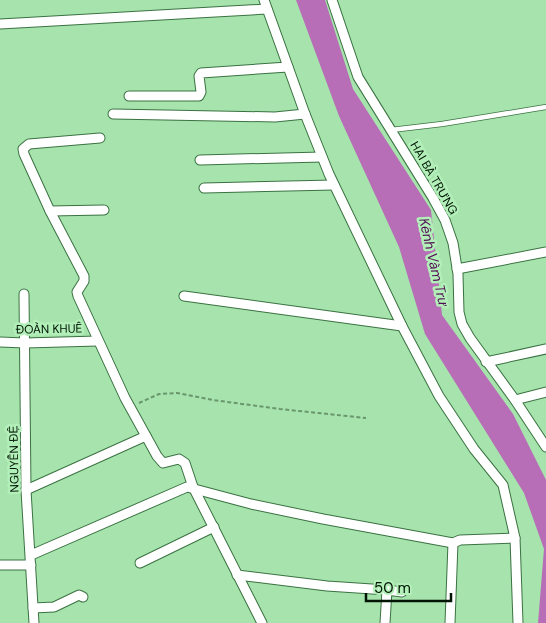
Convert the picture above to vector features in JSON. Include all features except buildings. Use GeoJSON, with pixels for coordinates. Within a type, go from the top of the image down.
{"type":"FeatureCollection","features":[{"type":"Feature","properties":{"kind":"street","name":"HAI BÀ TRƯNG"},"geometry":{"type":"LineString","coordinates":[[332,0],[358,77],[433,198],[444,220],[453,243],[457,269],[459,312],[462,324],[486,362],[543,434],[546,447]]}},
{"type":"Feature","properties":{"kind":"street"},"geometry":{"type":"LineString","coordinates":[[0,24],[266,5],[322,157],[402,326],[439,396],[474,449],[503,485],[515,538],[518,623]]}},
{"type":"Feature","properties":{"kind":"street"},"geometry":{"type":"LineString","coordinates":[[128,96],[199,96],[201,92],[198,76],[201,74],[288,67]]}},
{"type":"Feature","properties":{"kind":"street"},"geometry":{"type":"LineString","coordinates":[[113,114],[275,117],[305,114]]}},
{"type":"Feature","properties":{"kind":"street"},"geometry":{"type":"LineString","coordinates":[[100,138],[29,144],[23,149],[50,211],[84,276],[84,280],[77,292],[78,296],[130,408],[157,456],[163,463],[179,459],[184,461],[193,487],[262,623]]}},
{"type":"Feature","properties":{"kind":"street"},"geometry":{"type":"LineString","coordinates":[[200,160],[322,157]]}},
{"type":"Feature","properties":{"kind":"street"},"geometry":{"type":"LineString","coordinates":[[204,188],[334,185]]}},
{"type":"Feature","properties":{"kind":"street"},"geometry":{"type":"LineString","coordinates":[[50,211],[104,210]]}},
{"type":"Feature","properties":{"kind":"street"},"geometry":{"type":"LineString","coordinates":[[457,269],[546,252]]}},
{"type":"Feature","properties":{"kind":"street","name":"NGUYỄN ĐỆ"},"geometry":{"type":"LineString","coordinates":[[24,294],[26,490],[34,623]]}},
{"type":"Feature","properties":{"kind":"street"},"geometry":{"type":"LineString","coordinates":[[184,296],[402,326]]}},
{"type":"Feature","properties":{"kind":"street","name":"ĐOÀN KHUÊ"},"geometry":{"type":"LineString","coordinates":[[0,342],[98,341]]}},
{"type":"Feature","properties":{"kind":"street"},"geometry":{"type":"LineString","coordinates":[[486,362],[546,349]]}},
{"type":"Feature","properties":{"kind":"street"},"geometry":{"type":"LineString","coordinates":[[515,400],[546,392]]}},
{"type":"Feature","properties":{"kind":"street"},"geometry":{"type":"LineString","coordinates":[[26,490],[146,436]]}},
{"type":"Feature","properties":{"kind":"street"},"geometry":{"type":"LineString","coordinates":[[31,555],[183,487],[193,487],[251,504],[323,519],[453,543],[460,540],[515,538]]}},
{"type":"Feature","properties":{"kind":"street"},"geometry":{"type":"LineString","coordinates":[[140,563],[214,527]]}},
{"type":"Feature","properties":{"kind":"street"},"geometry":{"type":"LineString","coordinates":[[450,623],[453,543]]}},
{"type":"Feature","properties":{"kind":"street"},"geometry":{"type":"LineString","coordinates":[[0,565],[31,565]]}},
{"type":"Feature","properties":{"kind":"street"},"geometry":{"type":"LineString","coordinates":[[236,575],[327,586],[402,592]]}},
{"type":"Feature","properties":{"kind":"street"},"geometry":{"type":"LineString","coordinates":[[385,623],[387,590]]}},
{"type":"Feature","properties":{"kind":"street"},"geometry":{"type":"LineString","coordinates":[[33,608],[54,607],[79,596],[84,597]]}},
{"type":"Feature","properties":{"kind":"lane"},"geometry":{"type":"LineString","coordinates":[[391,130],[451,123],[546,107]]}},
{"type":"Feature","properties":{"kind":"path"},"geometry":{"type":"LineString","coordinates":[[130,408],[159,394],[177,393],[261,406],[366,418]]}},
{"type":"Feature","properties":{"kind":"water","name":"Kênh Vàm Trư"},"geometry":{"type":"Polygon","coordinates":[[[296,0],[325,0],[353,89],[431,210],[442,315],[513,414],[546,480],[546,623],[538,623],[544,549],[524,493],[425,334],[399,247],[339,116],[296,0]]]}}]}
